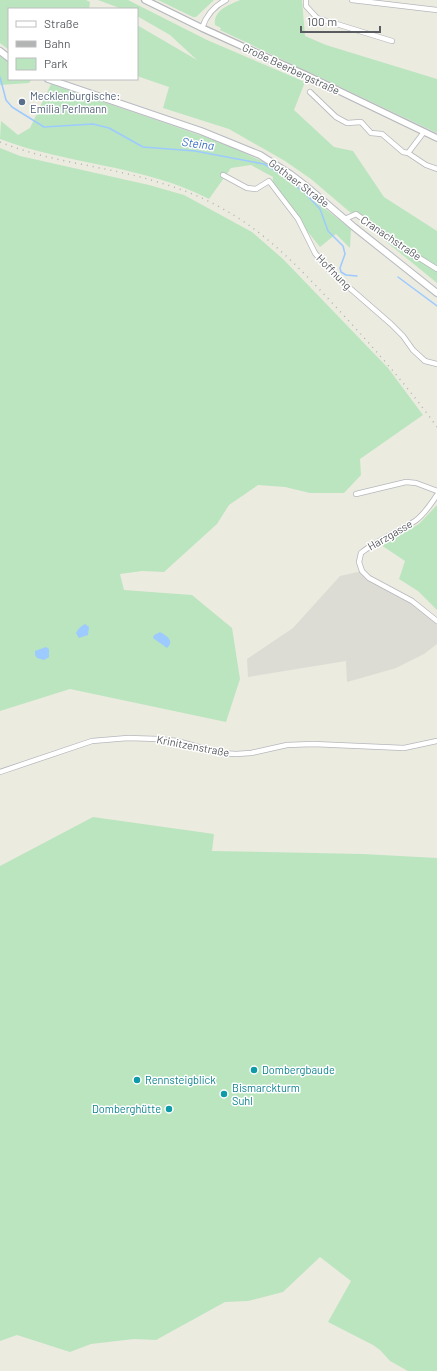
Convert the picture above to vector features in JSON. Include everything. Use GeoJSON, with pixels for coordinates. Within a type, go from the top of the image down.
{"type":"FeatureCollection","features":[{"type":"Feature","properties":{"kind":"main road"},"geometry":{"type":"LineString","coordinates":[[0,51],[8,57]]}},
{"type":"Feature","properties":{"kind":"main road","name":"Gothaer Straße"},"geometry":{"type":"LineString","coordinates":[[51,80],[207,134],[260,155],[290,174],[437,293]]}},
{"type":"Feature","properties":{"kind":"street","name":"Große Beerbergstraße"},"geometry":{"type":"LineString","coordinates":[[145,0],[437,138]]}},
{"type":"Feature","properties":{"kind":"street"},"geometry":{"type":"LineString","coordinates":[[202,28],[208,15],[221,2],[226,0]]}},
{"type":"Feature","properties":{"kind":"street"},"geometry":{"type":"LineString","coordinates":[[306,0],[306,6],[317,18],[392,41]]}},
{"type":"Feature","properties":{"kind":"street"},"geometry":{"type":"LineString","coordinates":[[352,0],[437,10]]}},
{"type":"Feature","properties":{"kind":"street"},"geometry":{"type":"LineString","coordinates":[[310,92],[334,116],[346,123],[357,121],[362,122],[371,133],[382,134],[399,149],[437,169]]}},
{"type":"Feature","properties":{"kind":"street"},"geometry":{"type":"LineString","coordinates":[[408,153],[424,132]]}},
{"type":"Feature","properties":{"kind":"street","name":"Hoffnung"},"geometry":{"type":"LineString","coordinates":[[223,175],[247,188],[256,189],[268,181],[298,220],[315,253],[329,270],[391,324],[403,336],[413,350],[426,361],[437,364]]}},
{"type":"Feature","properties":{"kind":"street","name":"Cranachstraße"},"geometry":{"type":"LineString","coordinates":[[345,219],[356,214],[405,249],[437,268]]}},
{"type":"Feature","properties":{"kind":"street"},"geometry":{"type":"LineString","coordinates":[[356,494],[396,486],[406,482],[416,482],[437,491]]}},
{"type":"Feature","properties":{"kind":"street","name":"Harzgasse"},"geometry":{"type":"LineString","coordinates":[[437,495],[425,512],[415,521],[372,544],[360,553],[359,562],[362,571],[369,578],[412,601],[437,620]]}},
{"type":"Feature","properties":{"kind":"street","name":"Krinitzenstraße"},"geometry":{"type":"LineString","coordinates":[[0,772],[92,740],[128,738],[158,739],[177,741],[220,753],[236,754],[252,753],[287,745],[313,744],[404,748],[437,741]]}},
{"type":"Feature","properties":{"kind":"shaded area"},"geometry":{"type":"Polygon","coordinates":[[[362,571],[369,578],[399,593],[437,621],[437,644],[424,654],[396,668],[347,682],[346,661],[248,677],[247,659],[293,628],[340,576],[362,571]]]}},
{"type":"Feature","properties":{"kind":"green space"},"geometry":{"type":"Polygon","coordinates":[[[0,0],[86,0],[90,2],[89,8],[8,8],[8,49],[0,43],[0,0]]]}},
{"type":"Feature","properties":{"kind":"green space"},"geometry":{"type":"Polygon","coordinates":[[[98,0],[128,0],[207,40],[305,82],[294,110],[334,147],[353,151],[384,197],[437,231],[437,283],[311,179],[285,161],[229,129],[163,108],[169,87],[138,76],[138,26],[197,60],[170,35],[138,17],[138,8],[119,8],[98,0]]]}},
{"type":"Feature","properties":{"kind":"green space"},"geometry":{"type":"Polygon","coordinates":[[[158,0],[214,0],[196,17],[193,17],[158,0]]]}},
{"type":"Feature","properties":{"kind":"green space"},"geometry":{"type":"Polygon","coordinates":[[[240,0],[302,0],[305,36],[326,45],[437,79],[437,133],[220,30],[221,28],[215,25],[215,20],[219,12],[240,0]]]}},
{"type":"Feature","properties":{"kind":"green space"},"geometry":{"type":"Polygon","coordinates":[[[0,55],[8,61],[8,80],[31,80],[29,83],[0,85],[0,55]]]}},
{"type":"Feature","properties":{"kind":"green space"},"geometry":{"type":"Polygon","coordinates":[[[51,84],[223,143],[268,164],[351,229],[350,248],[336,234],[320,247],[272,187],[273,177],[251,165],[231,168],[209,199],[158,179],[52,155],[0,139],[1,121],[18,135],[30,128],[51,84]]]}},
{"type":"Feature","properties":{"kind":"green space"},"geometry":{"type":"Polygon","coordinates":[[[0,148],[20,156],[149,185],[184,195],[252,232],[283,259],[388,368],[423,415],[360,459],[361,475],[344,493],[310,493],[285,487],[258,485],[229,505],[217,524],[164,572],[142,571],[120,574],[124,590],[192,595],[232,628],[240,679],[226,722],[70,689],[0,711],[0,148]]]}},
{"type":"Feature","properties":{"kind":"green space"},"geometry":{"type":"Polygon","coordinates":[[[437,505],[437,610],[418,591],[399,579],[405,561],[381,545],[419,524],[437,505]]]}},
{"type":"Feature","properties":{"kind":"green space"},"geometry":{"type":"Polygon","coordinates":[[[93,817],[214,834],[212,851],[363,854],[437,858],[437,1371],[408,1371],[390,1361],[373,1345],[328,1322],[351,1281],[320,1257],[283,1292],[248,1301],[225,1302],[156,1340],[134,1339],[91,1344],[70,1352],[17,1335],[0,1341],[0,866],[93,817]]]}},
{"type":"Feature","properties":{"kind":"water"},"geometry":{"type":"Polygon","coordinates":[[[85,624],[89,627],[88,635],[79,638],[76,633],[85,624]]]}},
{"type":"Feature","properties":{"kind":"water"},"geometry":{"type":"Polygon","coordinates":[[[160,632],[170,641],[167,648],[153,638],[154,635],[160,632]]]}},
{"type":"Feature","properties":{"kind":"water"},"geometry":{"type":"Polygon","coordinates":[[[46,647],[49,649],[49,657],[44,660],[37,658],[35,651],[46,647]]]}},
{"type":"Feature","properties":{"kind":"waterway","name":"Steina"},"geometry":{"type":"LineString","coordinates":[[0,77],[6,100],[12,107],[44,127],[93,124],[109,128],[143,147],[195,151],[264,164],[281,174],[305,193],[320,209],[328,231],[343,246],[345,254],[340,268],[341,272],[346,275],[357,276]]}},
{"type":"Feature","properties":{"kind":"waterway","name":"Steina"},"geometry":{"type":"LineString","coordinates":[[398,277],[437,306]]}},
{"type":"Feature","properties":{"kind":"railway"},"geometry":{"type":"LineString","coordinates":[[0,142],[60,160],[141,177],[188,192],[222,208],[273,244],[312,281],[363,336],[437,427]]}},
{"type":"Feature","properties":{"kind":"place","name":"Mecklenburgische: Emilia Perlmann"},"geometry":{"type":"Point","coordinates":[22,102]}},
{"type":"Feature","properties":{"kind":"place","name":"Dombergbaude"},"geometry":{"type":"Point","coordinates":[254,1070]}},
{"type":"Feature","properties":{"kind":"place","name":"Rennsteigblick"},"geometry":{"type":"Point","coordinates":[137,1080]}},
{"type":"Feature","properties":{"kind":"place","name":"Bismarckturm Suhl"},"geometry":{"type":"Point","coordinates":[224,1094]}},
{"type":"Feature","properties":{"kind":"place","name":"Domberghütte"},"geometry":{"type":"Point","coordinates":[169,1109]}}]}
